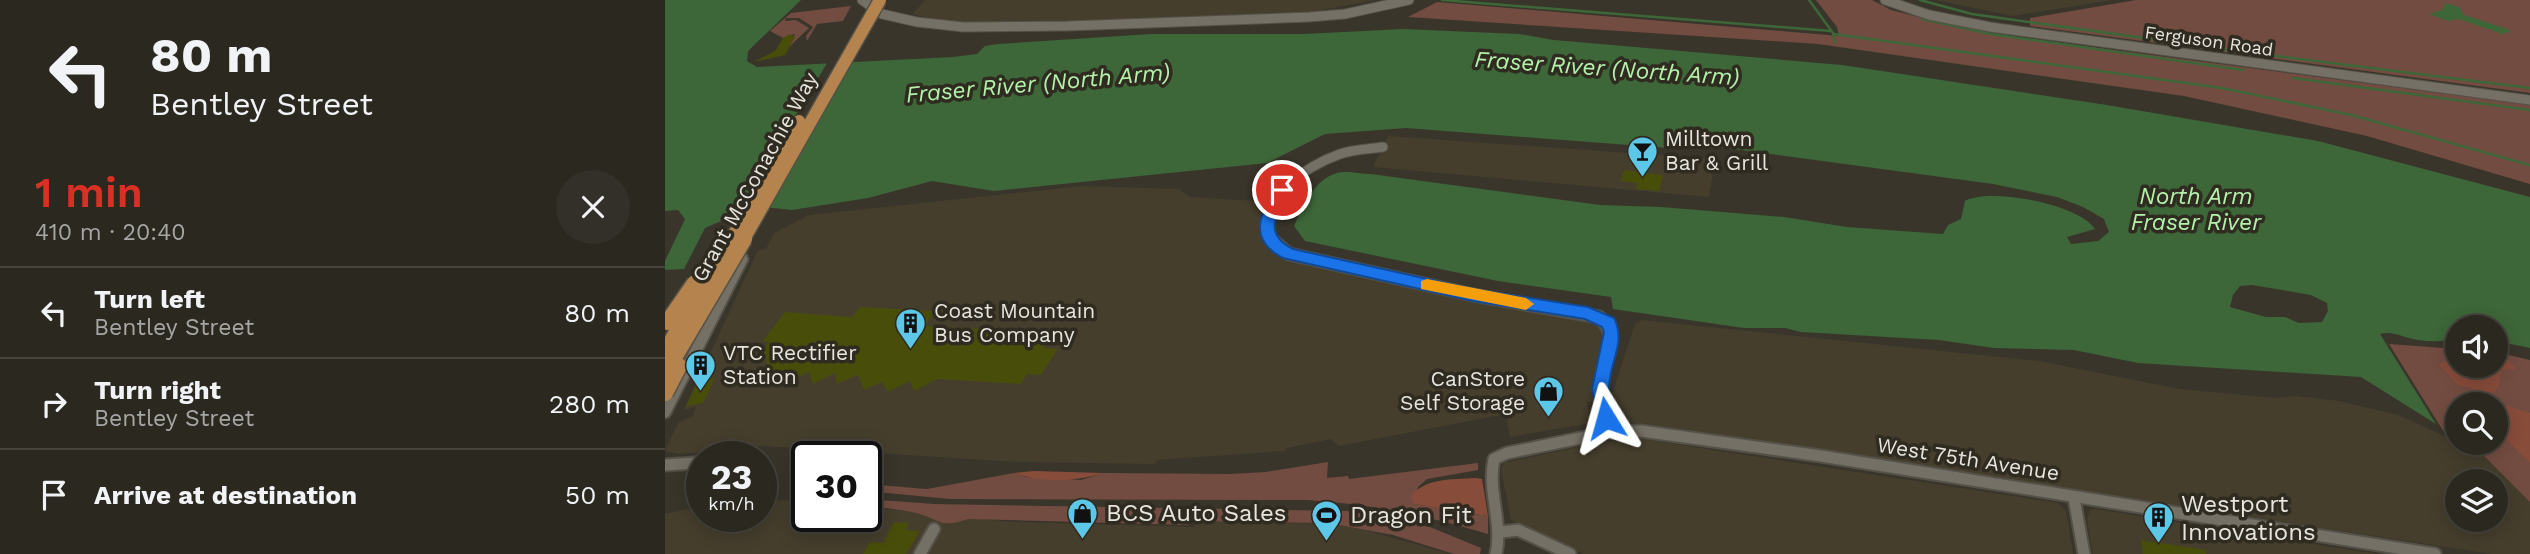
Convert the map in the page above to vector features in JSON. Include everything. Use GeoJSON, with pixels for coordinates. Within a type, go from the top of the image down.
{"type":"FeatureCollection","features":[{"type":"Feature","properties":{"kind":"main road","name":"Grant McConachie Way"},"geometry":{"type":"LineString","coordinates":[[665,373],[698,321],[880,0]]}},
{"type":"Feature","properties":{"kind":"main road","name":"Grant McConachie Way"},"geometry":{"type":"LineString","coordinates":[[665,353],[866,1]]}},
{"type":"Feature","properties":{"kind":"main road"},"geometry":{"type":"LineString","coordinates":[[666,317],[712,259],[723,250]]}},
{"type":"Feature","properties":{"kind":"main road"},"geometry":{"type":"LineString","coordinates":[[665,393],[698,328],[698,321]]}},
{"type":"Feature","properties":{"kind":"street"},"geometry":{"type":"LineString","coordinates":[[866,1],[931,24],[1019,29],[1309,17],[1409,0]]}},
{"type":"Feature","properties":{"kind":"street","name":"Ferguson Road"},"geometry":{"type":"LineString","coordinates":[[1885,0],[1929,15],[1990,27],[2530,100]]}},
{"type":"Feature","properties":{"kind":"street"},"geometry":{"type":"LineString","coordinates":[[1383,147],[1340,153],[1300,173],[1276,196],[1266,219],[1268,234],[1275,247],[1289,254],[1473,295],[1599,317],[1608,322],[1613,332],[1600,389],[1609,432]]}},
{"type":"Feature","properties":{"kind":"street"},"geometry":{"type":"LineString","coordinates":[[665,412],[743,259]]}},
{"type":"Feature","properties":{"kind":"street"},"geometry":{"type":"LineString","coordinates":[[666,317],[718,305]]}},
{"type":"Feature","properties":{"kind":"street"},"geometry":{"type":"LineString","coordinates":[[665,361],[692,358]]}},
{"type":"Feature","properties":{"kind":"street","name":"West 75th Avenue"},"geometry":{"type":"LineString","coordinates":[[1501,532],[1491,466],[1496,457],[1609,432],[1641,431],[2435,554]]}},
{"type":"Feature","properties":{"kind":"street"},"geometry":{"type":"LineString","coordinates":[[665,465],[686,464]]}},
{"type":"Feature","properties":{"kind":"street"},"geometry":{"type":"LineString","coordinates":[[2074,498],[2084,554]]}},
{"type":"Feature","properties":{"kind":"street"},"geometry":{"type":"LineString","coordinates":[[920,554],[935,530]]}},
{"type":"Feature","properties":{"kind":"street"},"geometry":{"type":"LineString","coordinates":[[1496,554],[1501,532],[1518,530],[1570,554]]}},
{"type":"Feature","properties":{"kind":"shaded area"},"geometry":{"type":"Polygon","coordinates":[[[925,0],[1376,0],[1305,13],[1013,24],[942,21],[913,14],[925,0]]]}},
{"type":"Feature","properties":{"kind":"shaded area"},"geometry":{"type":"Polygon","coordinates":[[[1816,0],[1872,0],[1891,10],[1978,32],[2530,105],[2530,184],[2367,136],[2184,96],[1818,44],[1408,17],[1437,2],[1839,36],[1837,27],[1816,0]]]}},
{"type":"Feature","properties":{"kind":"shaded area"},"geometry":{"type":"Polygon","coordinates":[[[1935,0],[2112,0],[2013,16],[1935,0]]]}},
{"type":"Feature","properties":{"kind":"shaded area"},"geometry":{"type":"Polygon","coordinates":[[[2136,0],[2530,0],[2530,93],[2030,26],[2030,18],[2136,0]]]}},
{"type":"Feature","properties":{"kind":"shaded area"},"geometry":{"type":"Polygon","coordinates":[[[851,6],[843,21],[817,24],[807,41],[806,36],[813,27],[799,18],[786,18],[785,21],[796,20],[809,28],[789,47],[795,34],[783,38],[770,31],[791,13],[851,6]]]}},
{"type":"Feature","properties":{"kind":"shaded area"},"geometry":{"type":"Polygon","coordinates":[[[1388,136],[1715,159],[1709,197],[1373,167],[1388,136]]]}},
{"type":"Feature","properties":{"kind":"shaded area"},"geometry":{"type":"Polygon","coordinates":[[[1082,186],[1179,189],[1190,197],[1258,201],[1259,207],[1263,207],[1262,222],[1269,247],[1282,256],[1596,320],[1605,328],[1593,384],[1597,403],[1587,402],[1591,423],[1510,437],[1506,414],[1339,446],[1331,439],[1287,448],[1285,451],[1157,460],[1155,464],[1020,462],[882,454],[882,441],[791,441],[791,448],[777,447],[777,441],[686,441],[686,453],[665,451],[678,423],[693,416],[696,407],[684,410],[758,250],[766,249],[774,233],[809,215],[1082,186]]]}},
{"type":"Feature","properties":{"kind":"shaded area"},"geometry":{"type":"Polygon","coordinates":[[[1641,320],[2039,361],[2180,389],[2339,401],[2398,415],[2445,436],[2445,455],[2483,455],[2497,469],[2445,469],[2445,532],[2508,532],[2508,480],[2530,502],[2530,554],[2491,554],[1809,448],[1649,424],[1624,423],[1617,418],[1610,400],[1635,324],[1641,320]]]}},
{"type":"Feature","properties":{"kind":"shaded area"},"geometry":{"type":"Polygon","coordinates":[[[2389,344],[2445,348],[2445,378],[2508,378],[2508,355],[2530,360],[2530,502],[2508,480],[2508,469],[2497,469],[2483,455],[2508,455],[2508,392],[2445,392],[2445,434],[2389,344]]]}},
{"type":"Feature","properties":{"kind":"shaded area"},"geometry":{"type":"Polygon","coordinates":[[[2508,360],[2516,369],[2508,370],[2508,360]]]}},
{"type":"Feature","properties":{"kind":"shaded area"},"geometry":{"type":"Polygon","coordinates":[[[2445,361],[2445,371],[2439,365],[2445,361]]]}},
{"type":"Feature","properties":{"kind":"shaded area"},"geometry":{"type":"Polygon","coordinates":[[[2451,378],[2500,378],[2497,390],[2493,392],[2458,385],[2451,378]]]}},
{"type":"Feature","properties":{"kind":"shaded area"},"geometry":{"type":"Polygon","coordinates":[[[2508,406],[2530,413],[2530,462],[2508,440],[2508,406]]]}},
{"type":"Feature","properties":{"kind":"shaded area"},"geometry":{"type":"Polygon","coordinates":[[[1642,439],[2058,503],[2066,511],[2073,554],[1583,554],[1511,520],[1501,469],[1504,463],[1597,443],[1642,439]]]}},
{"type":"Feature","properties":{"kind":"shaded area"},"geometry":{"type":"Polygon","coordinates":[[[1328,462],[1327,478],[1348,476],[1349,479],[1478,463],[1478,470],[1427,479],[1418,487],[1414,504],[1488,516],[1488,534],[1399,512],[1308,500],[950,499],[882,493],[882,485],[927,489],[1014,473],[1026,477],[1081,480],[1103,473],[1266,472],[1328,462]]]}},
{"type":"Feature","properties":{"kind":"shaded area"},"geometry":{"type":"Polygon","coordinates":[[[1014,473],[1103,473],[1059,480],[1014,473]]]}},
{"type":"Feature","properties":{"kind":"shaded area"},"geometry":{"type":"Polygon","coordinates":[[[1482,479],[1488,516],[1414,504],[1411,496],[1432,482],[1482,479]]]}},
{"type":"Feature","properties":{"kind":"shaded area"},"geometry":{"type":"Polygon","coordinates":[[[777,500],[791,501],[791,532],[882,532],[882,509],[1012,522],[1194,527],[1196,521],[1333,524],[1451,554],[665,554],[665,514],[686,509],[686,532],[777,532],[777,500]]]}},
{"type":"Feature","properties":{"kind":"shaded area"},"geometry":{"type":"Polygon","coordinates":[[[882,500],[934,504],[1347,511],[1430,527],[1481,548],[1480,554],[1454,554],[1393,535],[1328,523],[1193,521],[1189,525],[968,519],[945,523],[924,515],[882,508],[882,500]]]}},
{"type":"Feature","properties":{"kind":"shaded area"},"geometry":{"type":"Polygon","coordinates":[[[2090,510],[2378,554],[2093,554],[2087,519],[2090,510]]]}},
{"type":"Feature","properties":{"kind":"water","name":"North Arm Fraser River"},"geometry":{"type":"Polygon","coordinates":[[[665,0],[801,0],[748,51],[747,61],[757,67],[953,57],[977,54],[985,46],[998,44],[1151,34],[1304,34],[1403,29],[1519,34],[1554,40],[1842,65],[2107,105],[2318,141],[2530,197],[2530,348],[2508,343],[2508,315],[2445,315],[2445,341],[2423,341],[2394,334],[2380,334],[2436,424],[2361,377],[2138,363],[2074,350],[1994,348],[1939,340],[1801,332],[1785,328],[1744,328],[1613,309],[1611,297],[1498,281],[1305,241],[1294,226],[1305,202],[1316,187],[1329,176],[1345,172],[1600,205],[1784,217],[1847,227],[1943,234],[1948,225],[1961,219],[1965,201],[1977,197],[2012,197],[2053,205],[2072,212],[2095,229],[2067,237],[2071,244],[2098,241],[2109,232],[2104,219],[2057,197],[1993,184],[1719,147],[1668,148],[1406,128],[1325,134],[1267,163],[994,191],[932,181],[868,198],[792,210],[756,206],[705,228],[684,269],[665,270],[665,261],[685,219],[678,210],[665,211],[665,0]],[[2252,285],[2240,286],[2233,295],[2230,307],[2266,317],[2285,317],[2299,323],[2322,322],[2328,311],[2327,303],[2311,295],[2252,285]]]}},
{"type":"Feature","properties":{"kind":"water"},"geometry":{"type":"Polygon","coordinates":[[[2446,3],[2459,7],[2464,15],[2510,30],[2509,33],[2504,32],[2505,35],[2459,19],[2448,21],[2429,14],[2442,10],[2446,3]]]}},
{"type":"Feature","properties":{"kind":"pier"},"geometry":{"type":"Polygon","coordinates":[[[829,60],[851,60],[741,214],[732,220],[829,60]]]}},
{"type":"Feature","properties":{"kind":"building"},"geometry":{"type":"Polygon","coordinates":[[[790,34],[795,37],[785,55],[754,62],[775,51],[783,38],[790,34]]]}},
{"type":"Feature","properties":{"kind":"building","name":"Milltown Bar & Grill"},"geometry":{"type":"Polygon","coordinates":[[[1639,168],[1646,168],[1645,173],[1663,175],[1659,191],[1636,189],[1637,183],[1621,181],[1624,170],[1638,172],[1639,168]]]}},
{"type":"Feature","properties":{"kind":"building","name":"Coast Mountain Bus Company"},"geometry":{"type":"Polygon","coordinates":[[[860,307],[935,311],[925,326],[1054,333],[1044,348],[1058,349],[1041,375],[1027,374],[1021,384],[938,379],[914,391],[910,381],[888,392],[882,382],[864,390],[858,375],[837,384],[835,373],[813,384],[809,372],[788,382],[786,371],[771,377],[763,350],[770,341],[762,342],[785,312],[852,317],[860,307]]]}},
{"type":"Feature","properties":{"kind":"building","name":"VTC Rectifier Station"},"geometry":{"type":"Polygon","coordinates":[[[711,369],[707,379],[715,378],[703,403],[686,406],[702,371],[711,369]]]}},
{"type":"Feature","properties":{"kind":"building"},"geometry":{"type":"Polygon","coordinates":[[[894,522],[909,523],[905,530],[920,531],[906,554],[863,554],[870,542],[884,543],[894,522]]]}},
{"type":"Feature","properties":{"kind":"building","name":"Westport Innovations"},"geometry":{"type":"Polygon","coordinates":[[[2141,540],[2206,550],[2206,554],[2143,554],[2141,540]]]}},
{"type":"Feature","properties":{"kind":"waterway"},"geometry":{"type":"LineString","coordinates":[[1442,0],[1831,31]]}},
{"type":"Feature","properties":{"kind":"waterway"},"geometry":{"type":"LineString","coordinates":[[1809,0],[1833,33],[1835,43]]}},
{"type":"Feature","properties":{"kind":"waterway"},"geometry":{"type":"LineString","coordinates":[[1920,0],[1972,14],[2201,46]]}},
{"type":"Feature","properties":{"kind":"waterway"},"geometry":{"type":"LineString","coordinates":[[1922,19],[1991,34],[2243,70]]}},
{"type":"Feature","properties":{"kind":"waterway"},"geometry":{"type":"LineString","coordinates":[[1834,34],[2222,88],[2351,115],[2530,165]]}},
{"type":"Feature","properties":{"kind":"waterway"},"geometry":{"type":"LineString","coordinates":[[2212,48],[2530,88]]}},
{"type":"Feature","properties":{"kind":"waterway"},"geometry":{"type":"LineString","coordinates":[[2293,78],[2530,110]]}},
{"type":"Feature","properties":{"kind":"slow traffic"},"geometry":{"type":"LineString","coordinates":[[1427,285],[1526,304]]}},
{"type":"Feature","properties":{"kind":"place","name":"Milltown Bar & Grill"},"geometry":{"type":"Point","coordinates":[1642,178]}},
{"type":"Feature","properties":{"kind":"place","name":"Coast Mountain Bus Company"},"geometry":{"type":"Point","coordinates":[911,350]}},
{"type":"Feature","properties":{"kind":"place","name":"VTC Rectifier Station"},"geometry":{"type":"Point","coordinates":[700,392]}},
{"type":"Feature","properties":{"kind":"place","name":"CanStore Self Storage"},"geometry":{"type":"Point","coordinates":[1548,418]}},
{"type":"Feature","properties":{"kind":"place","name":"BCS Auto Sales"},"geometry":{"type":"Point","coordinates":[1083,540]}},
{"type":"Feature","properties":{"kind":"place","name":"Dragon Fit"},"geometry":{"type":"Point","coordinates":[1327,542]}},
{"type":"Feature","properties":{"kind":"place","name":"Westport Innovations"},"geometry":{"type":"Point","coordinates":[2158,545]}},
{"type":"Feature","properties":{"kind":"route"},"geometry":{"type":"LineString","coordinates":[[1282,190],[1276,196],[1266,219],[1268,234],[1275,247],[1289,254],[1473,295],[1588,314],[1608,322],[1613,332],[1600,389],[1606,418]]}},
{"type":"Feature","properties":{"kind":"water label","name":"Fraser River (North Arm)"},"geometry":{"type":"Point","coordinates":[1607,68]}},
{"type":"Feature","properties":{"kind":"water label","name":"Fraser River (North Arm)"},"geometry":{"type":"Point","coordinates":[1038,83]}}]}
